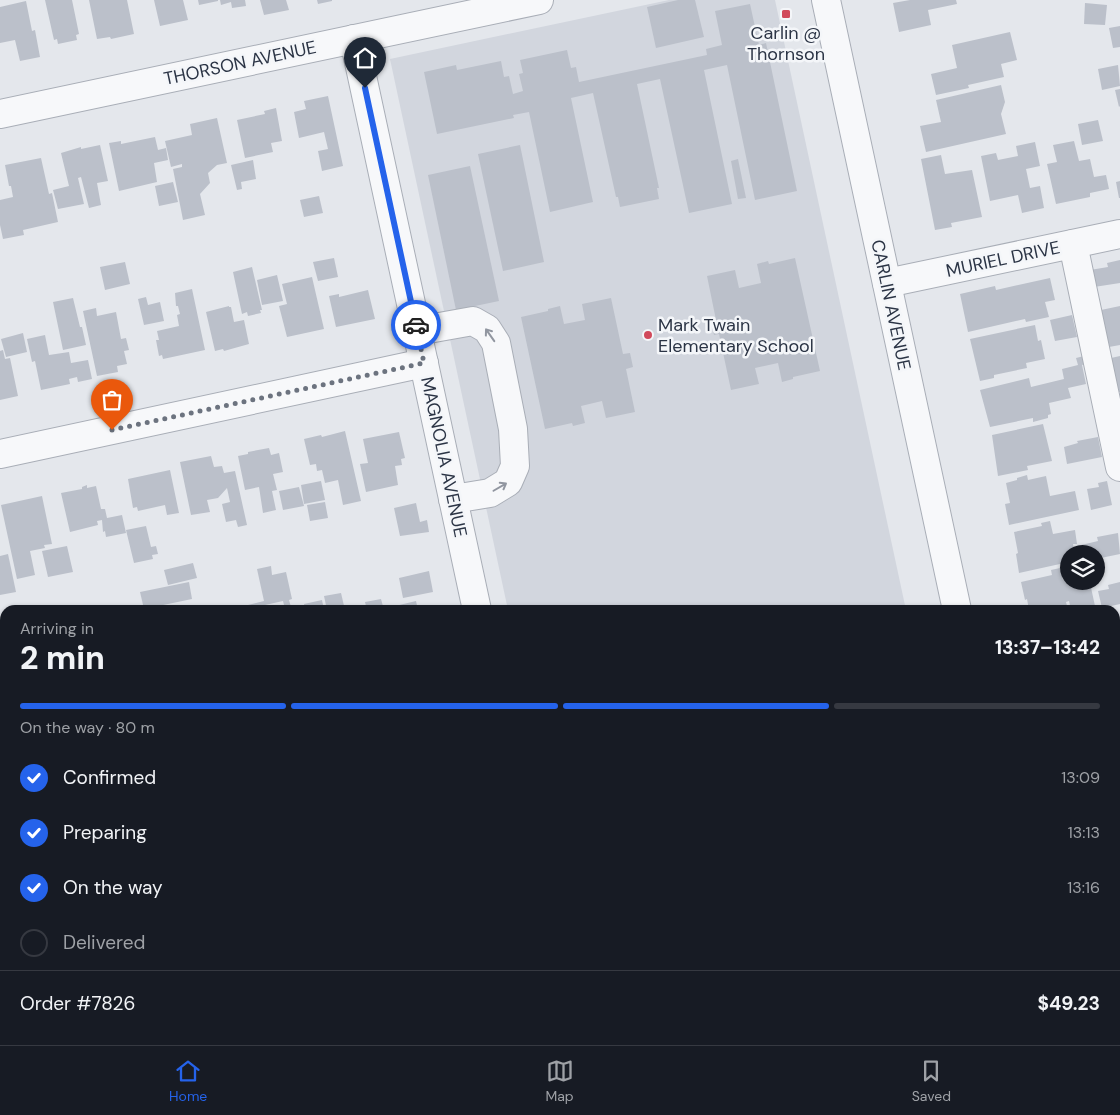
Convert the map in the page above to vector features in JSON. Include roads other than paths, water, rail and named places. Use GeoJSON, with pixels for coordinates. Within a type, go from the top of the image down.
{"type":"FeatureCollection","features":[{"type":"Feature","properties":{"kind":"street","name":"THORSON AVENUE"},"geometry":{"type":"LineString","coordinates":[[0,114],[539,0]]}},
{"type":"Feature","properties":{"kind":"street","name":"CARLIN AVENUE"},"geometry":{"type":"LineString","coordinates":[[826,0],[956,605]]}},
{"type":"Feature","properties":{"kind":"street","name":"MAGNOLIA AVENUE"},"geometry":{"type":"LineString","coordinates":[[354,39],[476,605]]}},
{"type":"Feature","properties":{"kind":"street","name":"MURIEL DRIVE"},"geometry":{"type":"LineString","coordinates":[[887,284],[1120,234]]}},
{"type":"Feature","properties":{"kind":"street"},"geometry":{"type":"LineString","coordinates":[[1073,244],[1120,467]]}},
{"type":"Feature","properties":{"kind":"street"},"geometry":{"type":"LineString","coordinates":[[417,331],[473,321],[487,329],[496,343],[513,429],[515,466],[508,482],[490,493],[453,500]]}},
{"type":"Feature","properties":{"kind":"street"},"geometry":{"type":"LineString","coordinates":[[0,454],[424,363]]}},
{"type":"Feature","properties":{"kind":"place","name":"Carlin @ Thornson"},"geometry":{"type":"Point","coordinates":[786,14]}},
{"type":"Feature","properties":{"kind":"place","name":"Mark Twain Elementary School"},"geometry":{"type":"Point","coordinates":[648,335]}}]}
